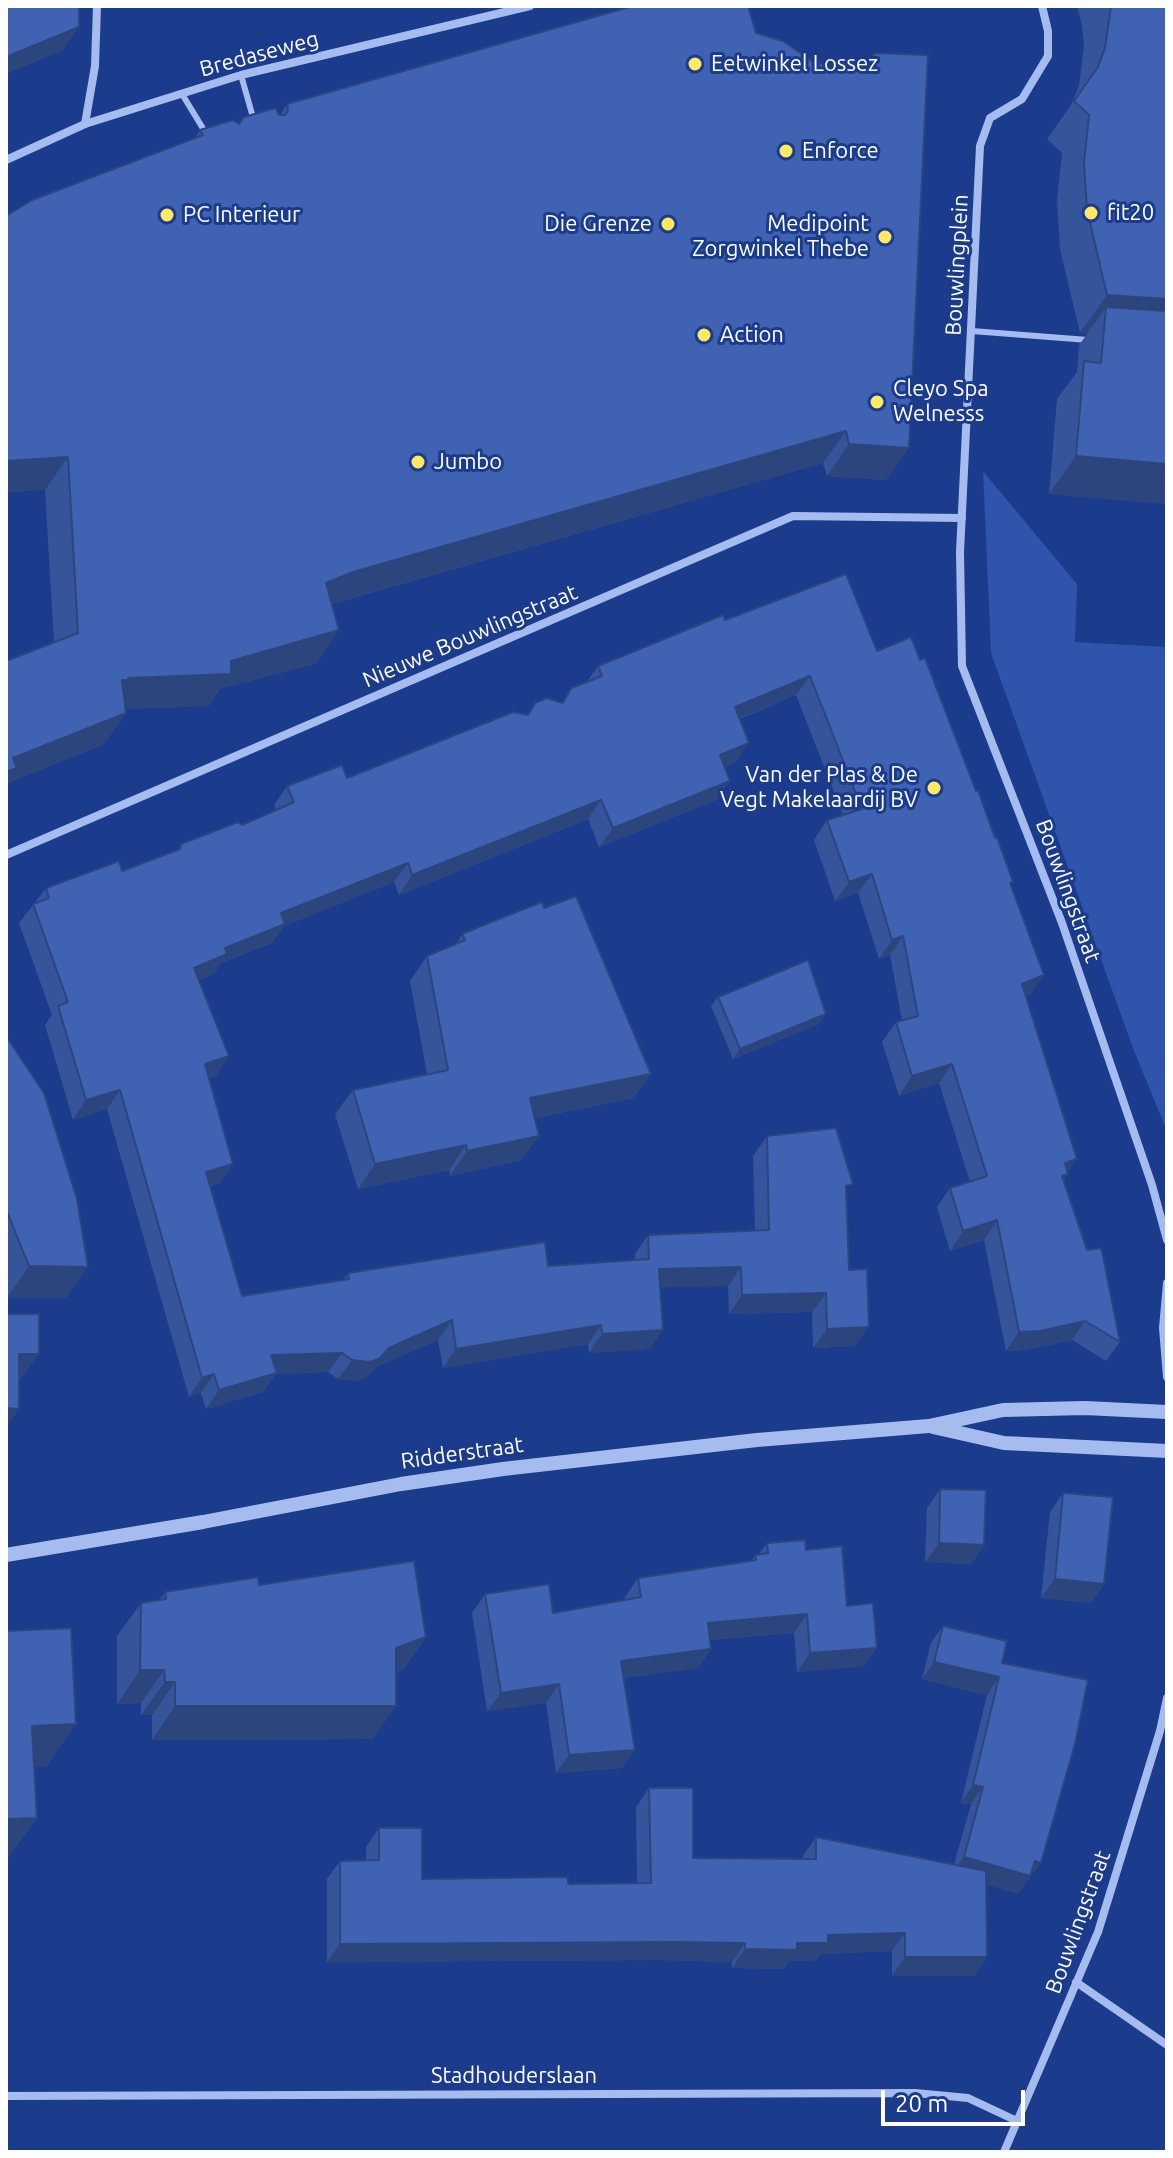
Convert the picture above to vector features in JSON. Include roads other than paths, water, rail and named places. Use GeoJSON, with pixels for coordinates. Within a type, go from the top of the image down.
{"type":"FeatureCollection","features":[{"type":"Feature","properties":{"kind":"street"},"geometry":{"type":"LineString","coordinates":[[85,124],[95,66],[97,6]]}},
{"type":"Feature","properties":{"kind":"street","name":"Bredaseweg"},"geometry":{"type":"LineString","coordinates":[[6,160],[85,124],[241,75],[530,6]]}},
{"type":"Feature","properties":{"kind":"street","name":"Bouwlingplein"},"geometry":{"type":"LineString","coordinates":[[960,552],[980,146],[990,118],[1022,99],[1048,56],[1048,31],[1042,6]]}},
{"type":"Feature","properties":{"kind":"street","name":"Nieuwe Bouwlingstraat"},"geometry":{"type":"LineString","coordinates":[[6,855],[793,516],[962,518]]}},
{"type":"Feature","properties":{"kind":"street","name":"Bouwlingstraat"},"geometry":{"type":"LineString","coordinates":[[960,552],[962,666],[1062,923],[1152,1185],[1167,1240]]}},
{"type":"Feature","properties":{"kind":"street"},"geometry":{"type":"LineString","coordinates":[[1167,1283],[1163,1328],[1167,1377]]}},
{"type":"Feature","properties":{"kind":"street","name":"Ridderstraat"},"geometry":{"type":"LineString","coordinates":[[6,1555],[401,1484],[503,1469],[757,1440],[929,1426],[1003,1410],[1085,1408],[1167,1412]]}},
{"type":"Feature","properties":{"kind":"street","name":"Ridderstraat"},"geometry":{"type":"LineString","coordinates":[[929,1426],[1004,1443],[1167,1451]]}},
{"type":"Feature","properties":{"kind":"street","name":"Bouwlingstraat"},"geometry":{"type":"LineString","coordinates":[[1007,2151],[1098,1932],[1160,1731],[1167,1698]]}},
{"type":"Feature","properties":{"kind":"street"},"geometry":{"type":"LineString","coordinates":[[1076,1982],[1167,2045]]}},
{"type":"Feature","properties":{"kind":"street","name":"Stadhouderslaan"},"geometry":{"type":"LineString","coordinates":[[6,2096],[915,2093],[968,2098],[1017,2121]]}},
{"type":"Feature","properties":{"kind":"lane"},"geometry":{"type":"LineString","coordinates":[[241,75],[256,129]]}},
{"type":"Feature","properties":{"kind":"lane"},"geometry":{"type":"LineString","coordinates":[[182,94],[209,139]]}},
{"type":"Feature","properties":{"kind":"lane"},"geometry":{"type":"LineString","coordinates":[[972,331],[1095,340]]}},
{"type":"Feature","properties":{"kind":"place","name":"Eetwinkel Lossez"},"geometry":{"type":"Point","coordinates":[695,64]}},
{"type":"Feature","properties":{"kind":"place","name":"Enforce"},"geometry":{"type":"Point","coordinates":[786,151]}},
{"type":"Feature","properties":{"kind":"place","name":"fit20"},"geometry":{"type":"Point","coordinates":[1091,213]}},
{"type":"Feature","properties":{"kind":"place","name":"PC Interieur"},"geometry":{"type":"Point","coordinates":[167,215]}},
{"type":"Feature","properties":{"kind":"place","name":"Die Grenze"},"geometry":{"type":"Point","coordinates":[668,224]}},
{"type":"Feature","properties":{"kind":"place","name":"Medipoint Zorgwinkel Thebe"},"geometry":{"type":"Point","coordinates":[885,237]}},
{"type":"Feature","properties":{"kind":"place","name":"Action"},"geometry":{"type":"Point","coordinates":[704,335]}},
{"type":"Feature","properties":{"kind":"place","name":"Cleyo Spa Welnesss"},"geometry":{"type":"Point","coordinates":[877,402]}},
{"type":"Feature","properties":{"kind":"place","name":"Jumbo"},"geometry":{"type":"Point","coordinates":[418,462]}},
{"type":"Feature","properties":{"kind":"place","name":"Van der Plas & De Vegt Makelaardij BV"},"geometry":{"type":"Point","coordinates":[934,788]}}]}
